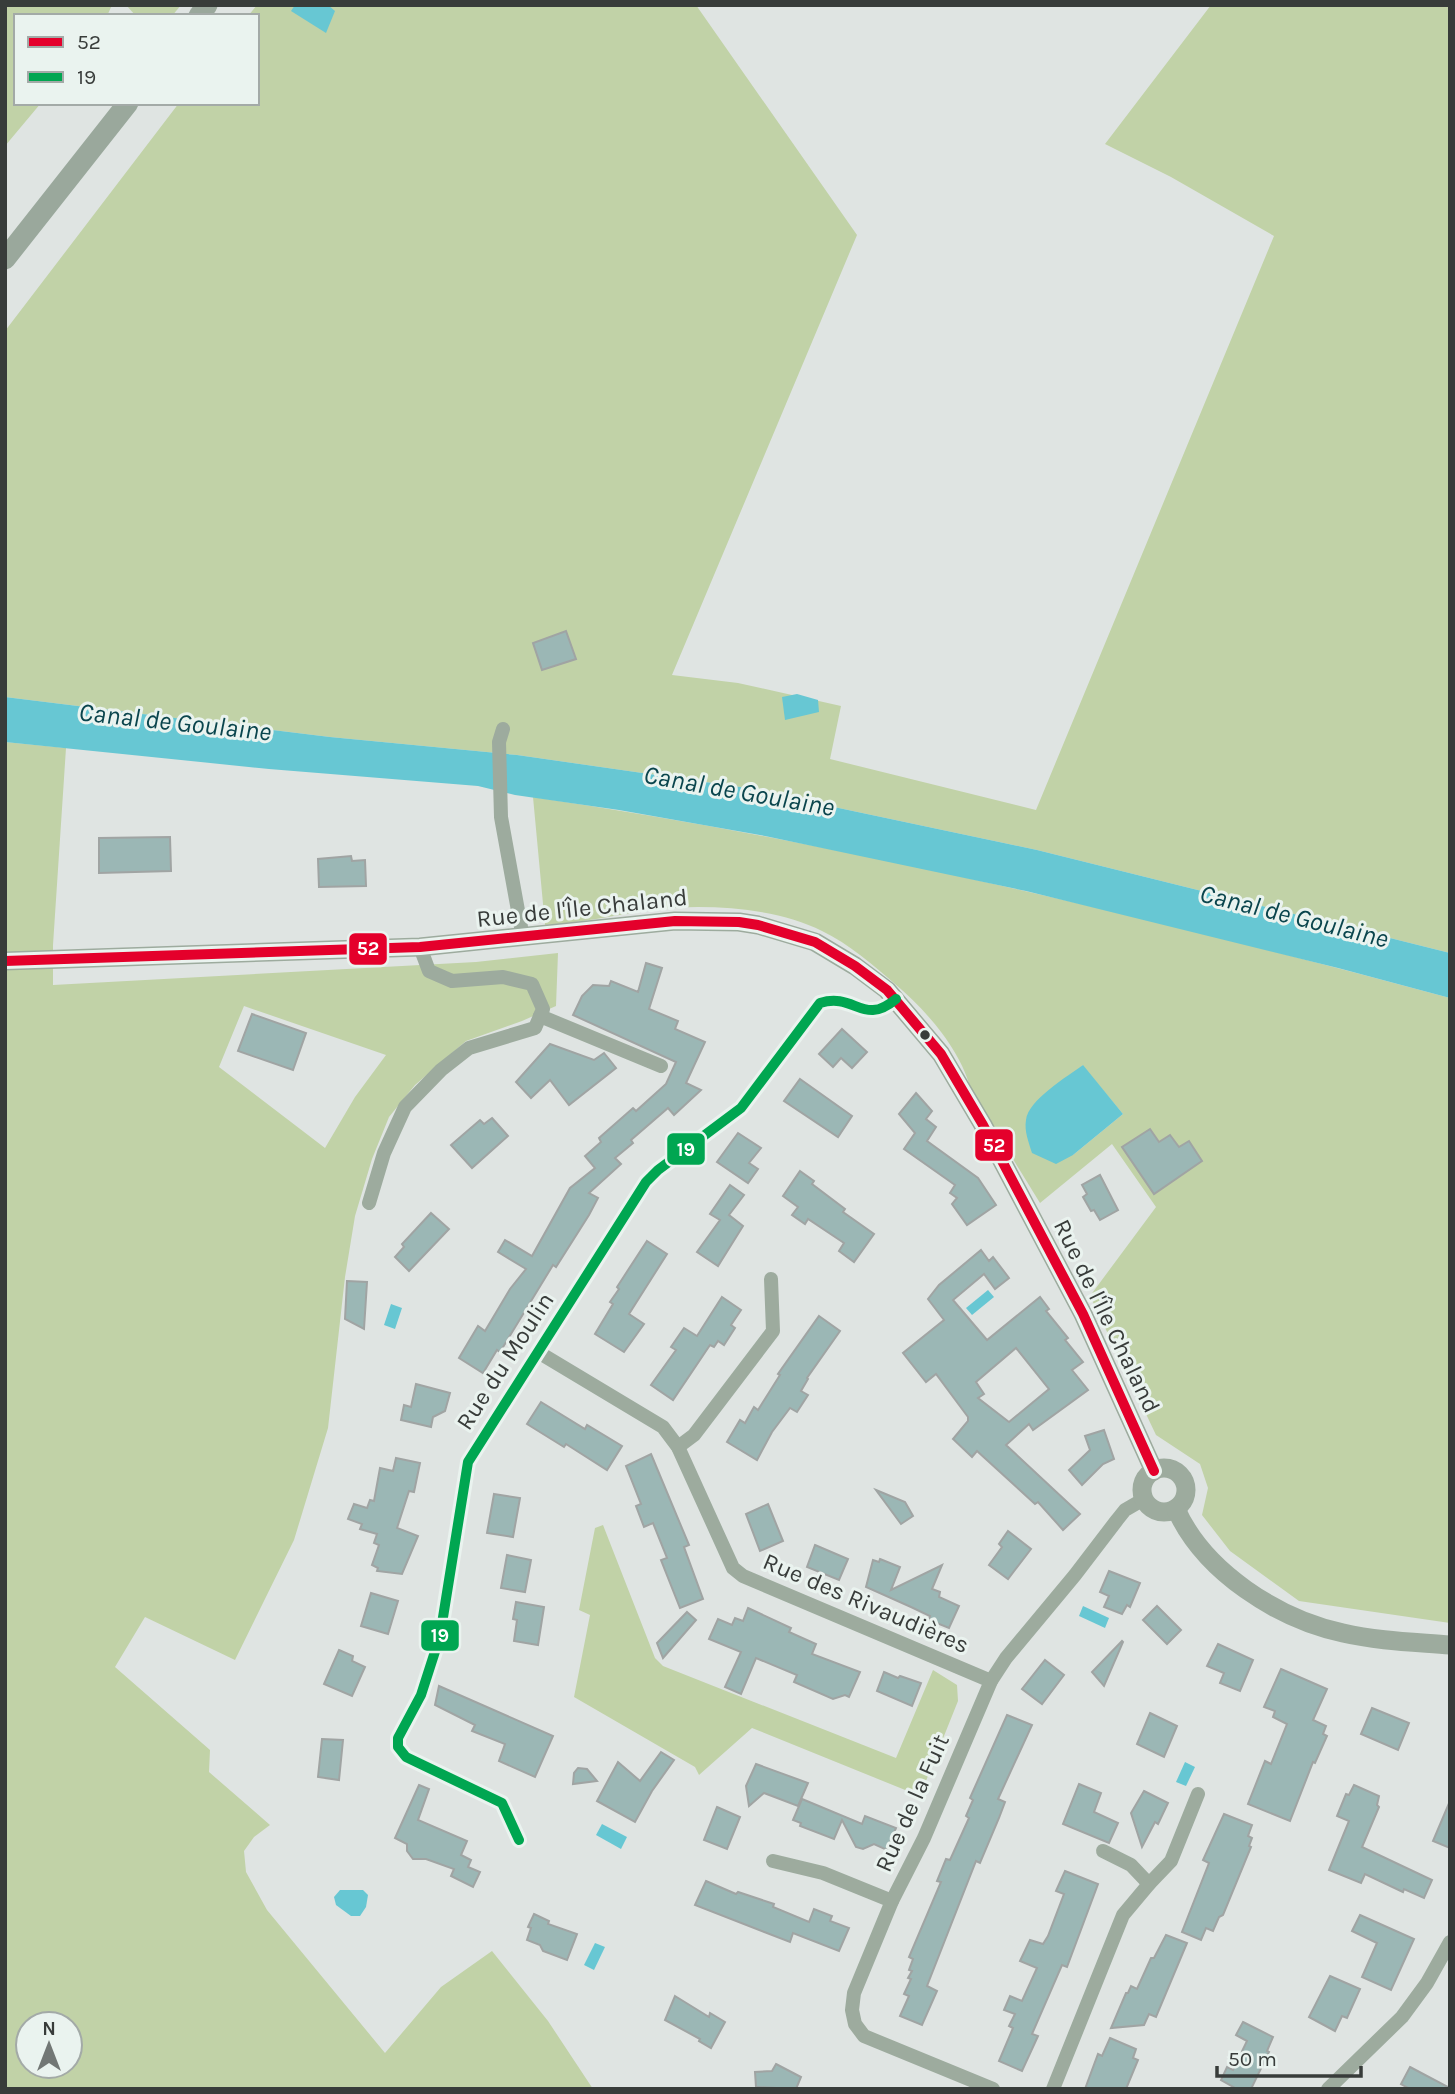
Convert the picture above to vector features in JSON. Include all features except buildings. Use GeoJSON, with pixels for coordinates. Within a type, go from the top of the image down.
{"type":"FeatureCollection","features":[{"type":"Feature","properties":{"kind":"main road"},"geometry":{"type":"LineString","coordinates":[[5,259],[126,105]]}},
{"type":"Feature","properties":{"kind":"street"},"geometry":{"type":"LineString","coordinates":[[501,735],[501,817],[523,938]]}},
{"type":"Feature","properties":{"kind":"street","name":"Rue de l'Île Chaland"},"geometry":{"type":"LineString","coordinates":[[5,961],[420,947],[675,921],[740,922],[787,933],[835,953],[896,999],[936,1046],[983,1125],[1083,1314],[1154,1471]]}},
{"type":"Feature","properties":{"kind":"street"},"geometry":{"type":"LineString","coordinates":[[369,1203],[384,1153],[405,1107],[441,1070],[469,1048],[535,1028],[543,1009],[532,984],[503,977],[452,981],[429,971],[420,947]]}},
{"type":"Feature","properties":{"kind":"street","name":"Rue du Moulin"},"geometry":{"type":"LineString","coordinates":[[519,1840],[502,1802],[406,1757],[398,1747],[398,1738],[421,1695],[440,1636],[468,1462],[646,1182],[657,1170],[741,1108],[820,1003],[831,1000],[850,1003],[867,1011],[879,1011],[896,999]]}},
{"type":"Feature","properties":{"kind":"street"},"geometry":{"type":"LineString","coordinates":[[540,1016],[661,1066]]}},
{"type":"Feature","properties":{"kind":"street"},"geometry":{"type":"LineString","coordinates":[[678,1447],[694,1435],[773,1331],[771,1279]]}},
{"type":"Feature","properties":{"kind":"street","name":"Rue des Rivaudières"},"geometry":{"type":"LineString","coordinates":[[538,1352],[663,1427],[678,1447],[733,1568],[743,1576],[991,1681]]}},
{"type":"Feature","properties":{"kind":"street"},"geometry":{"type":"LineString","coordinates":[[1165,1468],[1182,1477],[1186,1495],[1176,1509],[1157,1511],[1149,1507],[1144,1499],[1144,1483],[1154,1471],[1165,1468]]}},
{"type":"Feature","properties":{"kind":"street","name":"Rue de la Fuit"},"geometry":{"type":"LineString","coordinates":[[993,2089],[864,2036],[855,2024],[852,2010],[854,1993],[892,1901],[924,1838],[991,1681],[1006,1658],[1125,1510],[1144,1499]]}},
{"type":"Feature","properties":{"kind":"street"},"geometry":{"type":"LineString","coordinates":[[1176,1509],[1184,1527],[1214,1562],[1234,1579],[1289,1614],[1343,1633],[1377,1639],[1450,1645]]}},
{"type":"Feature","properties":{"kind":"street"},"geometry":{"type":"LineString","coordinates":[[1053,2089],[1123,1915],[1171,1861],[1198,1794]]}},
{"type":"Feature","properties":{"kind":"street"},"geometry":{"type":"LineString","coordinates":[[1103,1851],[1131,1865],[1149,1884]]}},
{"type":"Feature","properties":{"kind":"street"},"geometry":{"type":"LineString","coordinates":[[773,1861],[823,1872],[892,1901]]}},
{"type":"Feature","properties":{"kind":"street"},"geometry":{"type":"LineString","coordinates":[[1328,2089],[1402,2017],[1427,1983],[1450,1942]]}},
{"type":"Feature","properties":{"kind":"green space"},"geometry":{"type":"Polygon","coordinates":[[[5,5],[112,5],[108,14],[14,14],[14,105],[39,105],[5,146],[5,5]]]}},
{"type":"Feature","properties":{"kind":"green space"},"geometry":{"type":"Polygon","coordinates":[[[126,5],[181,5],[174,14],[134,14],[126,5]]]}},
{"type":"Feature","properties":{"kind":"green space"},"geometry":{"type":"Polygon","coordinates":[[[257,5],[696,5],[857,235],[672,675],[738,683],[841,706],[830,759],[1036,810],[1274,236],[1171,177],[1105,144],[1211,5],[1450,5],[1450,953],[1037,850],[740,787],[517,755],[330,737],[5,697],[5,331],[177,105],[259,105],[259,14],[250,14],[257,5]]]}},
{"type":"Feature","properties":{"kind":"green space"},"geometry":{"type":"Polygon","coordinates":[[[5,742],[66,748],[53,945],[53,985],[476,962],[558,953],[556,1006],[466,1041],[415,1085],[389,1117],[372,1159],[355,1216],[345,1277],[328,1428],[294,1540],[235,1660],[145,1617],[115,1667],[210,1750],[209,1772],[270,1825],[254,1837],[244,1851],[246,1872],[267,1910],[385,2053],[441,1987],[492,1951],[548,2021],[593,2089],[5,2089],[5,742]],[[244,1006],[219,1067],[325,1148],[355,1097],[386,1055],[244,1006]]]}},
{"type":"Feature","properties":{"kind":"green space"},"geometry":{"type":"Polygon","coordinates":[[[533,797],[764,836],[994,884],[1223,938],[1450,998],[1450,1623],[1299,1601],[1230,1551],[1202,1515],[1208,1488],[1200,1464],[1156,1435],[1090,1296],[1156,1207],[1112,1144],[1040,1203],[971,1091],[960,1061],[930,1019],[907,994],[860,955],[832,936],[803,923],[761,912],[692,907],[650,910],[545,925],[533,797]],[[1082,1065],[1073,1155],[1123,1114],[1082,1065]]]}},
{"type":"Feature","properties":{"kind":"green space"},"geometry":{"type":"Polygon","coordinates":[[[603,1525],[655,1658],[663,1666],[896,1758],[933,1670],[957,1685],[958,1701],[920,1796],[752,1728],[699,1775],[695,1767],[574,1697],[590,1615],[579,1610],[595,1528],[603,1525]]]}},
{"type":"Feature","properties":{"kind":"water"},"geometry":{"type":"Polygon","coordinates":[[[295,5],[328,5],[335,11],[326,33],[291,11],[295,5]]]}},
{"type":"Feature","properties":{"kind":"water"},"geometry":{"type":"Polygon","coordinates":[[[797,694],[818,700],[819,712],[785,720],[782,697],[797,694]]]}},
{"type":"Feature","properties":{"kind":"water","name":"Canal de Goulaine"},"geometry":{"type":"Polygon","coordinates":[[[5,697],[330,737],[517,755],[740,787],[1037,850],[1450,953],[1450,998],[1026,891],[765,836],[619,810],[515,795],[478,786],[269,769],[5,742],[5,697]]]}},
{"type":"Feature","properties":{"kind":"water"},"geometry":{"type":"Polygon","coordinates":[[[1083,1065],[1123,1114],[1073,1155],[1056,1164],[1032,1153],[1026,1133],[1028,1112],[1041,1097],[1083,1065]]]}},
{"type":"Feature","properties":{"kind":"water"},"geometry":{"type":"Polygon","coordinates":[[[988,1290],[994,1297],[972,1315],[966,1308],[988,1290]]]}},
{"type":"Feature","properties":{"kind":"water"},"geometry":{"type":"Polygon","coordinates":[[[391,1304],[402,1308],[395,1329],[384,1325],[391,1304]]]}},
{"type":"Feature","properties":{"kind":"water"},"geometry":{"type":"Polygon","coordinates":[[[1083,1606],[1109,1618],[1105,1628],[1079,1616],[1083,1606]]]}},
{"type":"Feature","properties":{"kind":"water"},"geometry":{"type":"Polygon","coordinates":[[[1185,1762],[1195,1767],[1186,1786],[1176,1782],[1185,1762]]]}},
{"type":"Feature","properties":{"kind":"water"},"geometry":{"type":"Polygon","coordinates":[[[602,1824],[627,1837],[621,1849],[596,1835],[602,1824]]]}},
{"type":"Feature","properties":{"kind":"water"},"geometry":{"type":"Polygon","coordinates":[[[340,1890],[363,1890],[368,1895],[366,1907],[360,1916],[351,1916],[336,1905],[334,1897],[340,1890]]]}},
{"type":"Feature","properties":{"kind":"water"},"geometry":{"type":"Polygon","coordinates":[[[595,1943],[605,1947],[594,1970],[584,1965],[595,1943]]]}},
{"type":"Feature","properties":{"kind":"transit line","name":"52"},"geometry":{"type":"LineString","coordinates":[[5,961],[420,947],[675,921],[739,922],[815,942],[855,966],[887,990],[941,1054],[983,1125],[1083,1314],[1154,1471]]}},
{"type":"Feature","properties":{"kind":"transit line","name":"19"},"geometry":{"type":"LineString","coordinates":[[519,1840],[502,1803],[406,1757],[398,1747],[398,1738],[421,1695],[440,1636],[468,1462],[646,1182],[741,1108],[820,1003],[842,1002],[875,1010],[896,999]]}}]}
